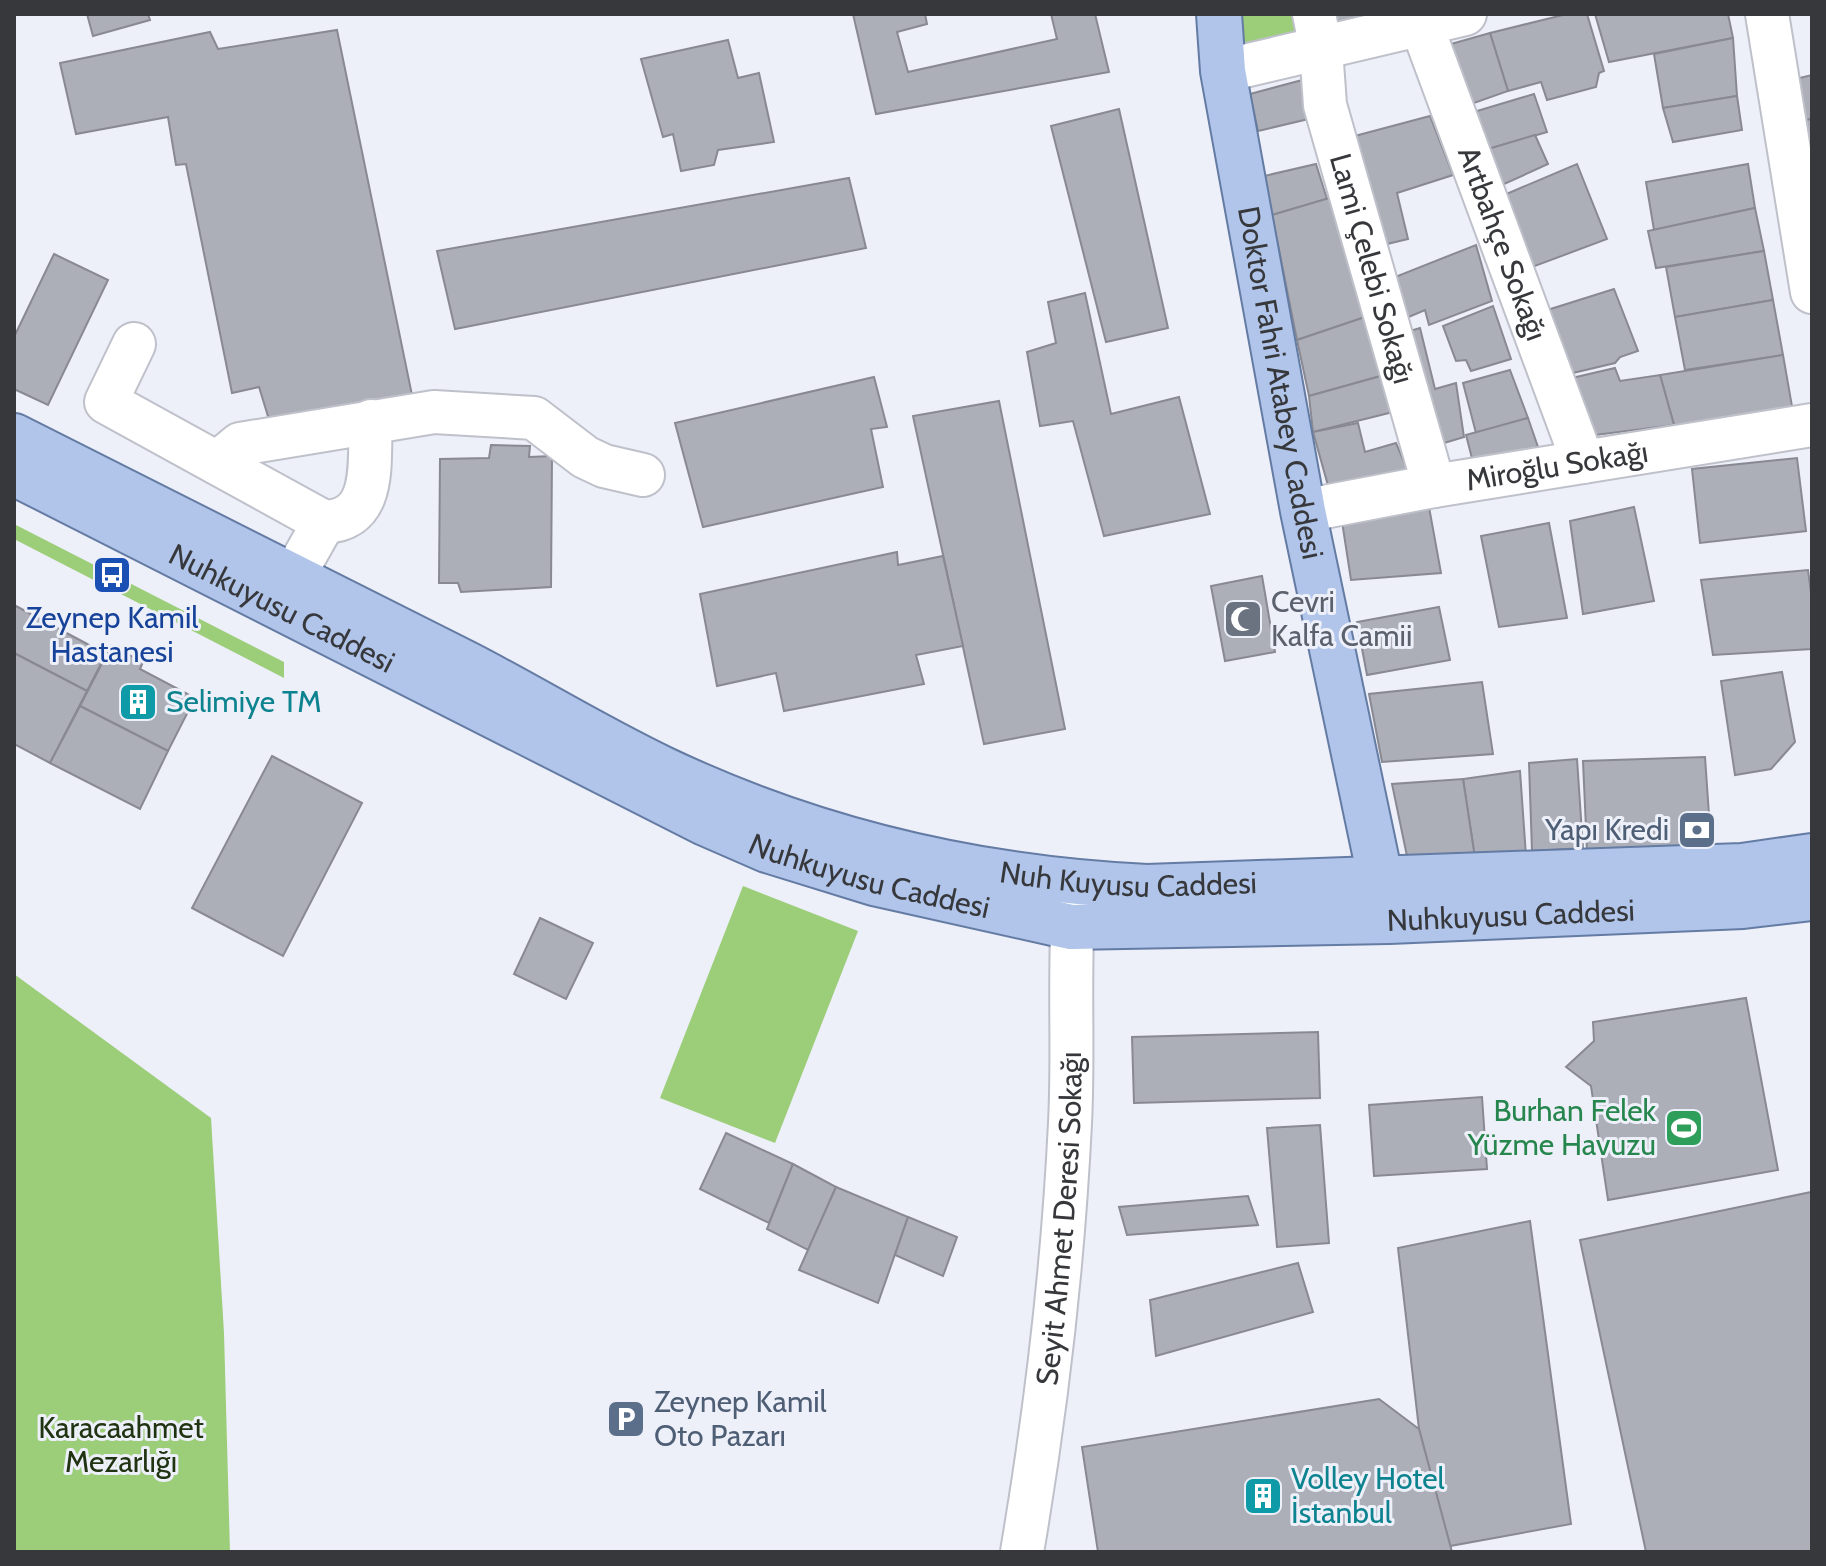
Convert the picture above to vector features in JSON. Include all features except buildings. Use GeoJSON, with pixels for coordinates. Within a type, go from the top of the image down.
{"type":"FeatureCollection","features":[{"type":"Feature","properties":{"kind":"main road","name":"Doktor Fahri Atabey Caddesi"},"geometry":{"type":"LineString","coordinates":[[1198,14],[1223,71]]}},
{"type":"Feature","properties":{"kind":"main road","name":"Doktor Fahri Atabey Caddesi"},"geometry":{"type":"LineString","coordinates":[[1219,14],[1223,71],[1303,511],[1386,901]]}},
{"type":"Feature","properties":{"kind":"main road","name":"Nuh Kuyusu Caddesi"},"geometry":{"type":"LineString","coordinates":[[14,436],[514,688],[664,769],[781,818],[918,858],[1075,883],[1386,901],[1742,866],[1812,856]]}},
{"type":"Feature","properties":{"kind":"main road","name":"Nuhkuyusu Caddesi"},"geometry":{"type":"LineString","coordinates":[[14,473],[650,796],[767,850],[874,883],[1071,927],[1386,901],[1743,906],[1812,898]]}},
{"type":"Feature","properties":{"kind":"street"},"geometry":{"type":"LineString","coordinates":[[1223,71],[1317,32],[1421,24],[1465,14]]}},
{"type":"Feature","properties":{"kind":"street"},"geometry":{"type":"LineString","coordinates":[[1767,14],[1812,292]]}},
{"type":"Feature","properties":{"kind":"street","name":"Artbahçe Sokağı"},"geometry":{"type":"LineString","coordinates":[[1421,24],[1583,462]]}},
{"type":"Feature","properties":{"kind":"street","name":"Lami Çelebi Sokağı"},"geometry":{"type":"LineString","coordinates":[[1317,32],[1325,105],[1434,486]]}},
{"type":"Feature","properties":{"kind":"street"},"geometry":{"type":"LineString","coordinates":[[134,344],[106,402],[324,522],[346,518],[355,511],[366,494],[371,421]]}},
{"type":"Feature","properties":{"kind":"street"},"geometry":{"type":"LineString","coordinates":[[217,463],[240,444],[434,412],[534,418],[585,457],[614,469],[643,475]]}},
{"type":"Feature","properties":{"kind":"street","name":"Miroğlu Sokağı"},"geometry":{"type":"LineString","coordinates":[[1303,511],[1434,486],[1812,425]]}},
{"type":"Feature","properties":{"kind":"street"},"geometry":{"type":"LineString","coordinates":[[293,577],[324,522]]}},
{"type":"Feature","properties":{"kind":"street","name":"Seyit Ahmet Deresi Sokağı"},"geometry":{"type":"LineString","coordinates":[[1022,1552],[1040,1434],[1069,1136],[1071,927],[1075,883]]}},
{"type":"Feature","properties":{"kind":"green space"},"geometry":{"type":"Polygon","coordinates":[[[1234,14],[1306,14],[1309,30],[1240,46],[1234,14]]]}},
{"type":"Feature","properties":{"kind":"green space"},"geometry":{"type":"Polygon","coordinates":[[[14,524],[284,662],[284,678],[14,539],[14,524]]]}},
{"type":"Feature","properties":{"kind":"green space"},"geometry":{"type":"Polygon","coordinates":[[[743,886],[858,931],[775,1143],[660,1098],[743,886]]]}},
{"type":"Feature","properties":{"kind":"green space","name":"Karacaahmet Mezarlığı"},"geometry":{"type":"Polygon","coordinates":[[[14,974],[211,1118],[224,1333],[230,1552],[14,1552],[14,974]]]}},
{"type":"Feature","properties":{"kind":"place","name":"Zeynep Kamil Hastanesi"},"geometry":{"type":"Point","coordinates":[112,575]}},
{"type":"Feature","properties":{"kind":"place","name":"Cevri Kalfa Camii"},"geometry":{"type":"Point","coordinates":[1243,619]}},
{"type":"Feature","properties":{"kind":"place","name":"Selimiye TM"},"geometry":{"type":"Point","coordinates":[138,702]}},
{"type":"Feature","properties":{"kind":"place","name":"Yapı Kredi"},"geometry":{"type":"Point","coordinates":[1697,830]}},
{"type":"Feature","properties":{"kind":"place","name":"Burhan Felek Yüzme Havuzu"},"geometry":{"type":"Point","coordinates":[1684,1128]}},
{"type":"Feature","properties":{"kind":"place","name":"Zeynep Kamil Oto Pazarı"},"geometry":{"type":"Point","coordinates":[626,1419]}},
{"type":"Feature","properties":{"kind":"place","name":"Volley Hotel İstanbul"},"geometry":{"type":"Point","coordinates":[1263,1496]}}]}
